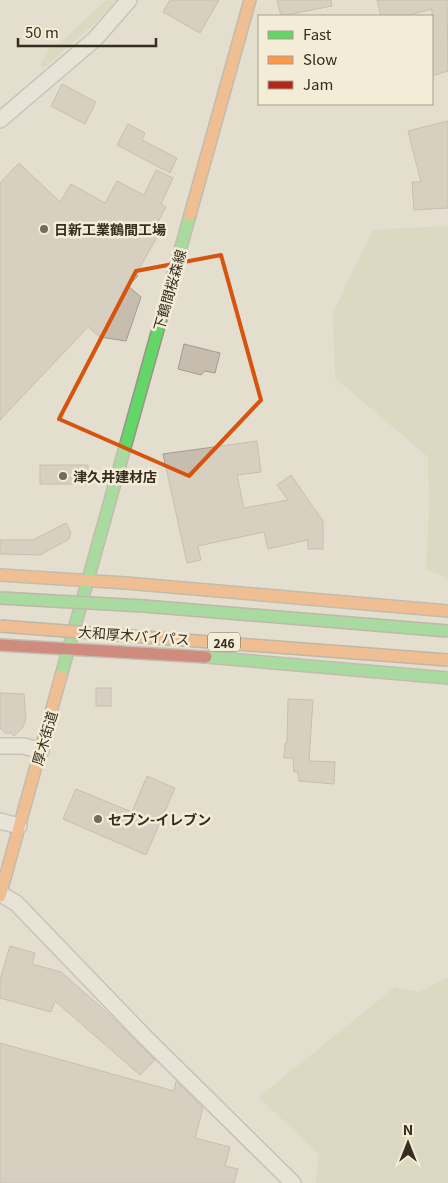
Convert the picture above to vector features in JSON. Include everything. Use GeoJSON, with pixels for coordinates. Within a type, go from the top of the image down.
{"type":"FeatureCollection","features":[{"type":"Feature","properties":{"kind":"main road","name":"下鶴間桜森線"},"geometry":{"type":"LineString","coordinates":[[89,581],[250,0]]}},
{"type":"Feature","properties":{"kind":"main road"},"geometry":{"type":"LineString","coordinates":[[0,576],[89,581],[448,611]]}},
{"type":"Feature","properties":{"kind":"main road","name":"厚木街道"},"geometry":{"type":"LineString","coordinates":[[0,895],[89,581]]}},
{"type":"Feature","properties":{"kind":"main road","name":"大和厚木バイパス"},"geometry":{"type":"LineString","coordinates":[[0,598],[144,606],[448,631]]}},
{"type":"Feature","properties":{"kind":"main road","name":"大和厚木バイパス"},"geometry":{"type":"LineString","coordinates":[[0,626],[448,660]]}},
{"type":"Feature","properties":{"kind":"main road","name":"246"},"geometry":{"type":"LineString","coordinates":[[0,644],[183,655],[448,678]]}},
{"type":"Feature","properties":{"kind":"street"},"geometry":{"type":"LineString","coordinates":[[0,120],[94,38],[129,0]]}},
{"type":"Feature","properties":{"kind":"street"},"geometry":{"type":"LineString","coordinates":[[0,746],[24,746],[41,751]]}},
{"type":"Feature","properties":{"kind":"street"},"geometry":{"type":"LineString","coordinates":[[0,821],[19,826]]}},
{"type":"Feature","properties":{"kind":"street"},"geometry":{"type":"LineString","coordinates":[[0,895],[16,903],[153,1045],[293,1183]]}},
{"type":"Feature","properties":{"kind":"highlighted area"},"geometry":{"type":"Polygon","coordinates":[[[221,255],[261,400],[189,476],[59,419],[136,271],[221,255]]]}},
{"type":"Feature","properties":{"kind":"green space"},"geometry":{"type":"Polygon","coordinates":[[[106,0],[117,0],[95,23],[44,68],[40,65],[49,49],[61,42],[106,0]]]}},
{"type":"Feature","properties":{"kind":"green space"},"geometry":{"type":"Polygon","coordinates":[[[448,226],[448,578],[426,569],[429,505],[428,457],[335,378],[333,312],[373,230],[448,226]]]}},
{"type":"Feature","properties":{"kind":"green space"},"geometry":{"type":"Polygon","coordinates":[[[448,977],[448,1183],[316,1183],[319,1155],[259,1097],[395,987],[419,992],[448,977]]]}},
{"type":"Feature","properties":{"kind":"building"},"geometry":{"type":"Polygon","coordinates":[[[170,0],[219,0],[200,33],[163,12],[170,0]]]}},
{"type":"Feature","properties":{"kind":"building"},"geometry":{"type":"Polygon","coordinates":[[[277,0],[331,0],[332,6],[281,15],[277,0]]]}},
{"type":"Feature","properties":{"kind":"building"},"geometry":{"type":"Polygon","coordinates":[[[377,0],[447,0],[448,71],[433,76],[432,9],[409,15],[381,15],[377,0]]]}},
{"type":"Feature","properties":{"kind":"building"},"geometry":{"type":"Polygon","coordinates":[[[62,84],[96,102],[85,124],[51,106],[62,84]]]}},
{"type":"Feature","properties":{"kind":"building"},"geometry":{"type":"Polygon","coordinates":[[[448,121],[448,208],[414,210],[412,182],[421,182],[408,131],[448,121]]]}},
{"type":"Feature","properties":{"kind":"building"},"geometry":{"type":"Polygon","coordinates":[[[128,124],[145,133],[142,140],[177,158],[170,173],[117,145],[128,124]]]}},
{"type":"Feature","properties":{"kind":"building","name":"日新工業鶴間工場"},"geometry":{"type":"Polygon","coordinates":[[[19,163],[60,202],[71,184],[105,203],[117,181],[144,195],[156,170],[173,178],[161,204],[166,207],[153,231],[159,234],[136,274],[138,276],[128,286],[141,297],[126,341],[100,337],[88,327],[0,420],[0,183],[19,163]]]}},
{"type":"Feature","properties":{"kind":"building"},"geometry":{"type":"Polygon","coordinates":[[[184,344],[220,353],[215,373],[205,371],[201,375],[178,369],[184,344]]]}},
{"type":"Feature","properties":{"kind":"building"},"geometry":{"type":"Polygon","coordinates":[[[257,441],[261,472],[237,475],[244,508],[288,500],[277,485],[291,475],[323,521],[323,549],[308,549],[308,540],[268,549],[264,532],[198,546],[201,560],[187,563],[163,454],[257,441]]]}},
{"type":"Feature","properties":{"kind":"building"},"geometry":{"type":"Polygon","coordinates":[[[40,465],[88,465],[88,484],[40,484],[40,465]]]}},
{"type":"Feature","properties":{"kind":"building"},"geometry":{"type":"Polygon","coordinates":[[[66,523],[71,533],[69,539],[40,555],[0,554],[0,540],[33,540],[66,523]]]}},
{"type":"Feature","properties":{"kind":"building"},"geometry":{"type":"Polygon","coordinates":[[[96,688],[111,688],[111,706],[96,706],[96,688]]]}},
{"type":"Feature","properties":{"kind":"building"},"geometry":{"type":"Polygon","coordinates":[[[0,693],[24,694],[26,719],[23,727],[14,736],[11,733],[5,733],[0,728],[0,693]]]}},
{"type":"Feature","properties":{"kind":"building"},"geometry":{"type":"Polygon","coordinates":[[[288,699],[313,700],[309,761],[335,762],[334,784],[299,781],[298,772],[294,772],[293,758],[284,758],[285,743],[287,743],[288,699]]]}},
{"type":"Feature","properties":{"kind":"building"},"geometry":{"type":"Polygon","coordinates":[[[147,776],[175,788],[146,855],[63,819],[76,789],[132,812],[147,776]]]}},
{"type":"Feature","properties":{"kind":"building"},"geometry":{"type":"Polygon","coordinates":[[[10,946],[35,953],[32,964],[61,972],[110,1015],[155,1060],[140,1075],[55,1001],[51,1012],[0,998],[0,980],[10,946]]]}},
{"type":"Feature","properties":{"kind":"building"},"geometry":{"type":"Polygon","coordinates":[[[0,1043],[174,1091],[176,1081],[203,1108],[195,1138],[230,1147],[225,1166],[238,1169],[234,1183],[0,1183],[0,1043]]]}},
{"type":"Feature","properties":{"kind":"traffic: fast"},"geometry":{"type":"LineString","coordinates":[[61,676],[190,215]]}},
{"type":"Feature","properties":{"kind":"traffic: fast"},"geometry":{"type":"LineString","coordinates":[[0,598],[144,606],[448,631]]}},
{"type":"Feature","properties":{"kind":"traffic: fast"},"geometry":{"type":"LineString","coordinates":[[206,657],[448,678]]}},
{"type":"Feature","properties":{"kind":"traffic: slow"},"geometry":{"type":"LineString","coordinates":[[190,215],[250,0]]}},
{"type":"Feature","properties":{"kind":"traffic: slow"},"geometry":{"type":"LineString","coordinates":[[0,575],[126,583],[448,611]]}},
{"type":"Feature","properties":{"kind":"traffic: slow"},"geometry":{"type":"LineString","coordinates":[[0,626],[448,660]]}},
{"type":"Feature","properties":{"kind":"traffic: slow"},"geometry":{"type":"LineString","coordinates":[[0,896],[61,676]]}},
{"type":"Feature","properties":{"kind":"traffic: jam"},"geometry":{"type":"LineString","coordinates":[[0,645],[206,657]]}},
{"type":"Feature","properties":{"kind":"place","name":"日新工業鶴間工場"},"geometry":{"type":"Point","coordinates":[44,229]}},
{"type":"Feature","properties":{"kind":"place","name":"津久井建材店"},"geometry":{"type":"Point","coordinates":[63,476]}},
{"type":"Feature","properties":{"kind":"place","name":"セブン-イレブン"},"geometry":{"type":"Point","coordinates":[98,819]}}]}
